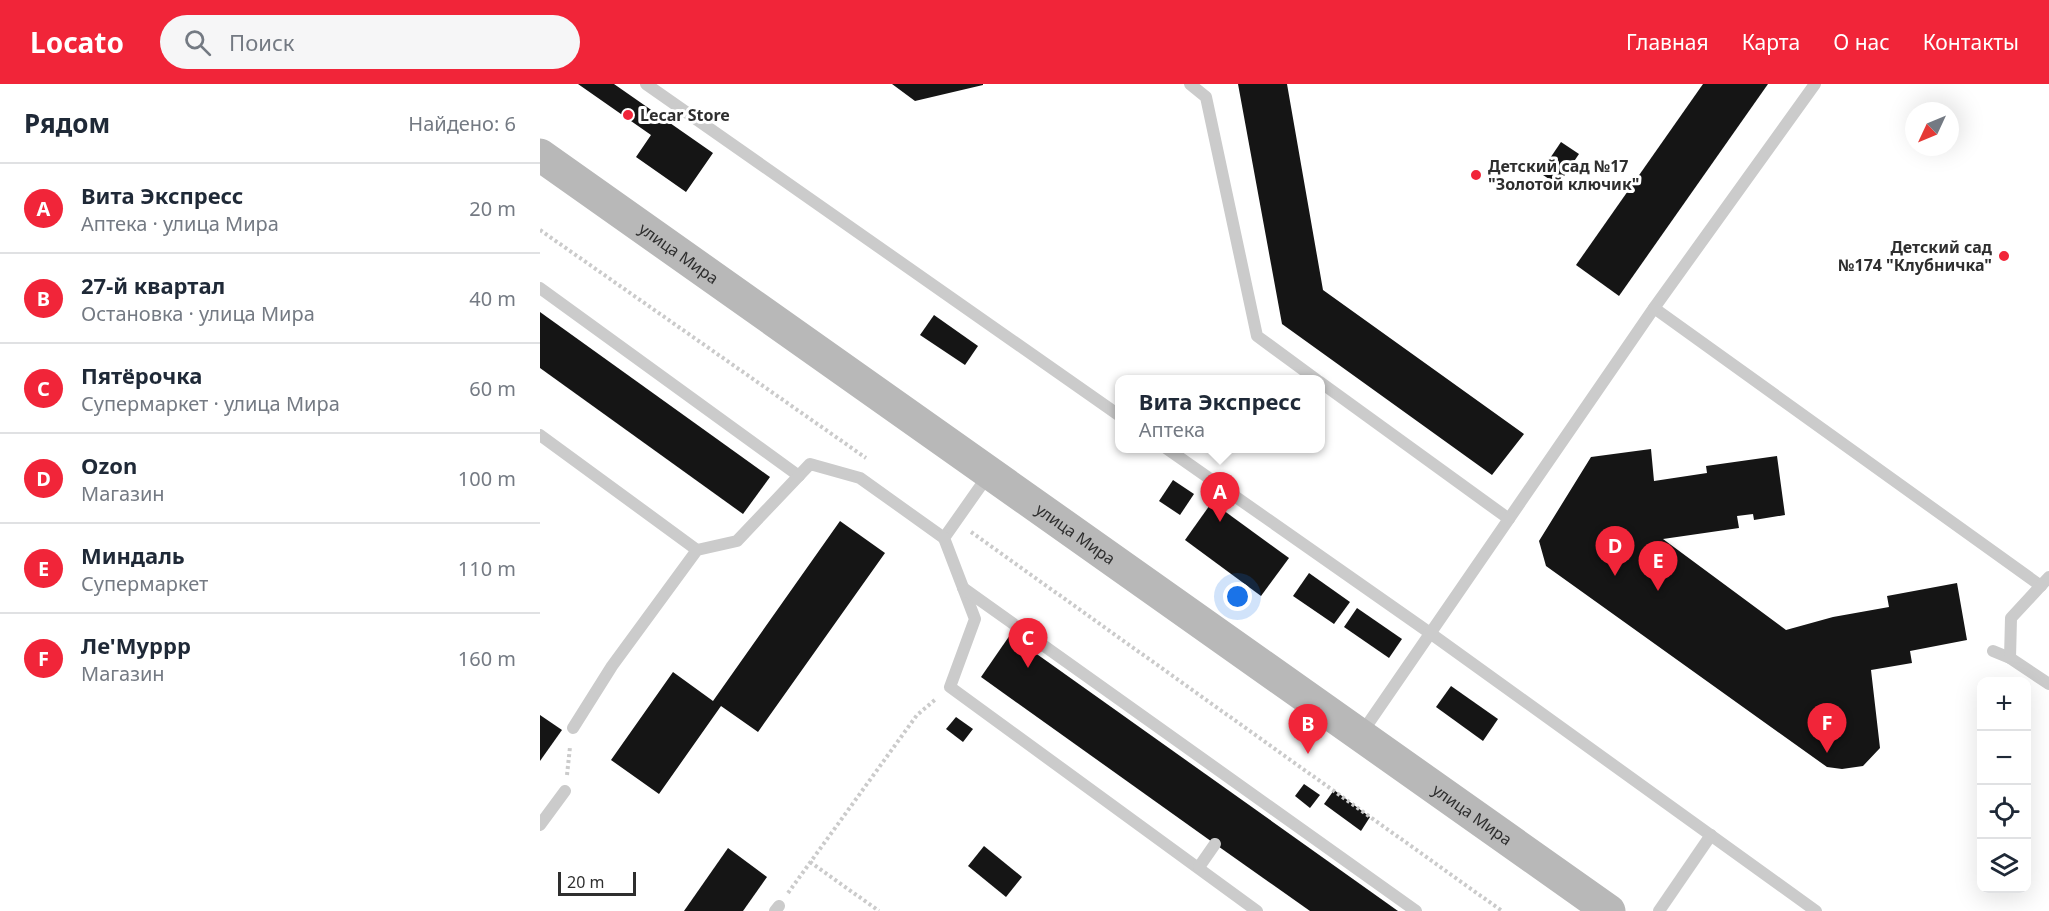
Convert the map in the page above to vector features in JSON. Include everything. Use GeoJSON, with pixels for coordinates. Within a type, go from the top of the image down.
{"type":"FeatureCollection","features":[{"type":"Feature","properties":{"kind":"main road","name":"улица Мира"},"geometry":{"type":"LineString","coordinates":[[540,156],[1609,911]]}},
{"type":"Feature","properties":{"kind":"lane"},"geometry":{"type":"LineString","coordinates":[[646,84],[1115,413]]}},
{"type":"Feature","properties":{"kind":"lane"},"geometry":{"type":"LineString","coordinates":[[1190,84],[1206,96],[1257,336],[1311,375]]}},
{"type":"Feature","properties":{"kind":"lane"},"geometry":{"type":"LineString","coordinates":[[1360,735],[1654,308],[1815,84]]}},
{"type":"Feature","properties":{"kind":"lane"},"geometry":{"type":"LineString","coordinates":[[540,288],[799,476]]}},
{"type":"Feature","properties":{"kind":"lane"},"geometry":{"type":"LineString","coordinates":[[1654,308],[2045,582],[2011,618],[2010,658]]}},
{"type":"Feature","properties":{"kind":"lane"},"geometry":{"type":"LineString","coordinates":[[1325,385],[1509,519]]}},
{"type":"Feature","properties":{"kind":"lane"},"geometry":{"type":"LineString","coordinates":[[540,435],[697,550]]}},
{"type":"Feature","properties":{"kind":"lane"},"geometry":{"type":"LineString","coordinates":[[1173,453],[1430,633],[1816,911]]}},
{"type":"Feature","properties":{"kind":"lane"},"geometry":{"type":"LineString","coordinates":[[573,728],[612,666],[697,550],[737,541],[810,464],[860,478],[944,538],[975,619],[950,687],[1257,911]]}},
{"type":"Feature","properties":{"kind":"lane"},"geometry":{"type":"LineString","coordinates":[[944,538],[989,473]]}},
{"type":"Feature","properties":{"kind":"lane"},"geometry":{"type":"LineString","coordinates":[[963,588],[1249,799],[1416,911]]}},
{"type":"Feature","properties":{"kind":"lane"},"geometry":{"type":"LineString","coordinates":[[1993,651],[2010,658],[2049,684]]}},
{"type":"Feature","properties":{"kind":"lane"},"geometry":{"type":"LineString","coordinates":[[540,825],[565,791]]}},
{"type":"Feature","properties":{"kind":"lane"},"geometry":{"type":"LineString","coordinates":[[1659,911],[1711,835]]}},
{"type":"Feature","properties":{"kind":"lane"},"geometry":{"type":"LineString","coordinates":[[1199,867],[1215,844]]}},
{"type":"Feature","properties":{"kind":"path"},"geometry":{"type":"LineString","coordinates":[[540,230],[868,460]]}},
{"type":"Feature","properties":{"kind":"path"},"geometry":{"type":"LineString","coordinates":[[956,521],[1502,911]]}},
{"type":"Feature","properties":{"kind":"path"},"geometry":{"type":"LineString","coordinates":[[777,908],[917,715],[950,687]]}},
{"type":"Feature","properties":{"kind":"path"},"geometry":{"type":"LineString","coordinates":[[565,791],[573,728]]}},
{"type":"Feature","properties":{"kind":"path"},"geometry":{"type":"LineString","coordinates":[[810,862],[879,911]]}},
{"type":"Feature","properties":{"kind":"building"},"geometry":{"type":"Polygon","coordinates":[[[578,84],[614,84],[713,153],[686,192],[636,157],[651,135],[578,84]]]}},
{"type":"Feature","properties":{"kind":"building"},"geometry":{"type":"Polygon","coordinates":[[[892,84],[983,84],[983,85],[915,101],[892,84]]]}},
{"type":"Feature","properties":{"kind":"building"},"geometry":{"type":"Polygon","coordinates":[[[1238,84],[1287,84],[1323,290],[1524,434],[1492,475],[1282,324],[1238,84]]]}},
{"type":"Feature","properties":{"kind":"building"},"geometry":{"type":"Polygon","coordinates":[[[1703,84],[1768,84],[1619,296],[1576,265],[1703,84]]]}},
{"type":"Feature","properties":{"kind":"building"},"geometry":{"type":"Polygon","coordinates":[[[1561,142],[1579,154],[1558,185],[1540,173],[1561,142]]]}},
{"type":"Feature","properties":{"kind":"building"},"geometry":{"type":"Polygon","coordinates":[[[540,312],[770,477],[743,514],[540,368],[540,312]]]}},
{"type":"Feature","properties":{"kind":"building"},"geometry":{"type":"Polygon","coordinates":[[[934,315],[978,346],[965,365],[920,335],[934,315]]]}},
{"type":"Feature","properties":{"kind":"building"},"geometry":{"type":"Polygon","coordinates":[[[1651,449],[1654,481],[1707,473],[1706,466],[1777,456],[1785,515],[1754,520],[1753,514],[1737,516],[1739,528],[1663,539],[1786,630],[1833,617],[1889,607],[1887,596],[1957,583],[1967,640],[1910,651],[1912,663],[1871,670],[1880,748],[1863,766],[1842,769],[1827,767],[1546,566],[1539,541],[1591,457],[1651,449]]]}},
{"type":"Feature","properties":{"kind":"building"},"geometry":{"type":"Polygon","coordinates":[[[1173,480],[1194,494],[1180,515],[1159,501],[1173,480]]]}},
{"type":"Feature","properties":{"kind":"building"},"geometry":{"type":"Polygon","coordinates":[[[1212,502],[1289,558],[1261,596],[1185,540],[1212,502]]]}},
{"type":"Feature","properties":{"kind":"building"},"geometry":{"type":"Polygon","coordinates":[[[840,521],[885,553],[758,732],[721,706],[659,794],[611,760],[673,672],[713,701],[840,521]]]}},
{"type":"Feature","properties":{"kind":"building"},"geometry":{"type":"Polygon","coordinates":[[[1309,573],[1350,602],[1334,624],[1293,596],[1309,573]]]}},
{"type":"Feature","properties":{"kind":"building"},"geometry":{"type":"Polygon","coordinates":[[[1357,608],[1402,639],[1389,658],[1344,627],[1357,608]]]}},
{"type":"Feature","properties":{"kind":"building"},"geometry":{"type":"Polygon","coordinates":[[[1010,635],[1398,911],[1310,911],[1215,844],[981,677],[1010,635]]]}},
{"type":"Feature","properties":{"kind":"building"},"geometry":{"type":"Polygon","coordinates":[[[1451,686],[1498,719],[1483,741],[1436,707],[1451,686]]]}},
{"type":"Feature","properties":{"kind":"building"},"geometry":{"type":"Polygon","coordinates":[[[540,715],[562,730],[540,761],[540,715]]]}},
{"type":"Feature","properties":{"kind":"building"},"geometry":{"type":"Polygon","coordinates":[[[956,717],[973,729],[963,742],[946,729],[956,717]]]}},
{"type":"Feature","properties":{"kind":"building"},"geometry":{"type":"Polygon","coordinates":[[[1304,784],[1320,795],[1310,808],[1295,796],[1304,784]]]}},
{"type":"Feature","properties":{"kind":"building"},"geometry":{"type":"Polygon","coordinates":[[[1334,790],[1370,817],[1361,831],[1324,804],[1334,790]]]}},
{"type":"Feature","properties":{"kind":"building"},"geometry":{"type":"Polygon","coordinates":[[[984,846],[1022,877],[1006,897],[968,866],[984,846]]]}},
{"type":"Feature","properties":{"kind":"building"},"geometry":{"type":"Polygon","coordinates":[[[728,848],[767,877],[743,911],[684,911],[728,848]]]}},
{"type":"Feature","properties":{"kind":"place","name":"Lecar Store"},"geometry":{"type":"Point","coordinates":[628,115]}},
{"type":"Feature","properties":{"kind":"place","name":"Детский сад №17 \"Золотой ключик\""},"geometry":{"type":"Point","coordinates":[1476,175]}},
{"type":"Feature","properties":{"kind":"place","name":"Детский сад №174 \"Клубничка\""},"geometry":{"type":"Point","coordinates":[2004,256]}},
{"type":"Feature","properties":{"kind":"place","name":"Вита Экспресс"},"geometry":{"type":"Point","coordinates":[1220,522]}},
{"type":"Feature","properties":{"kind":"place","name":"Ozon"},"geometry":{"type":"Point","coordinates":[1615,576]}},
{"type":"Feature","properties":{"kind":"place","name":"Миндаль"},"geometry":{"type":"Point","coordinates":[1658,591]}},
{"type":"Feature","properties":{"kind":"place","name":"Пятёрочка"},"geometry":{"type":"Point","coordinates":[1028,668]}},
{"type":"Feature","properties":{"kind":"place","name":"Ле'Муррр"},"geometry":{"type":"Point","coordinates":[1827,753]}},
{"type":"Feature","properties":{"kind":"place","name":"27-й квартал"},"geometry":{"type":"Point","coordinates":[1308,754]}}]}
